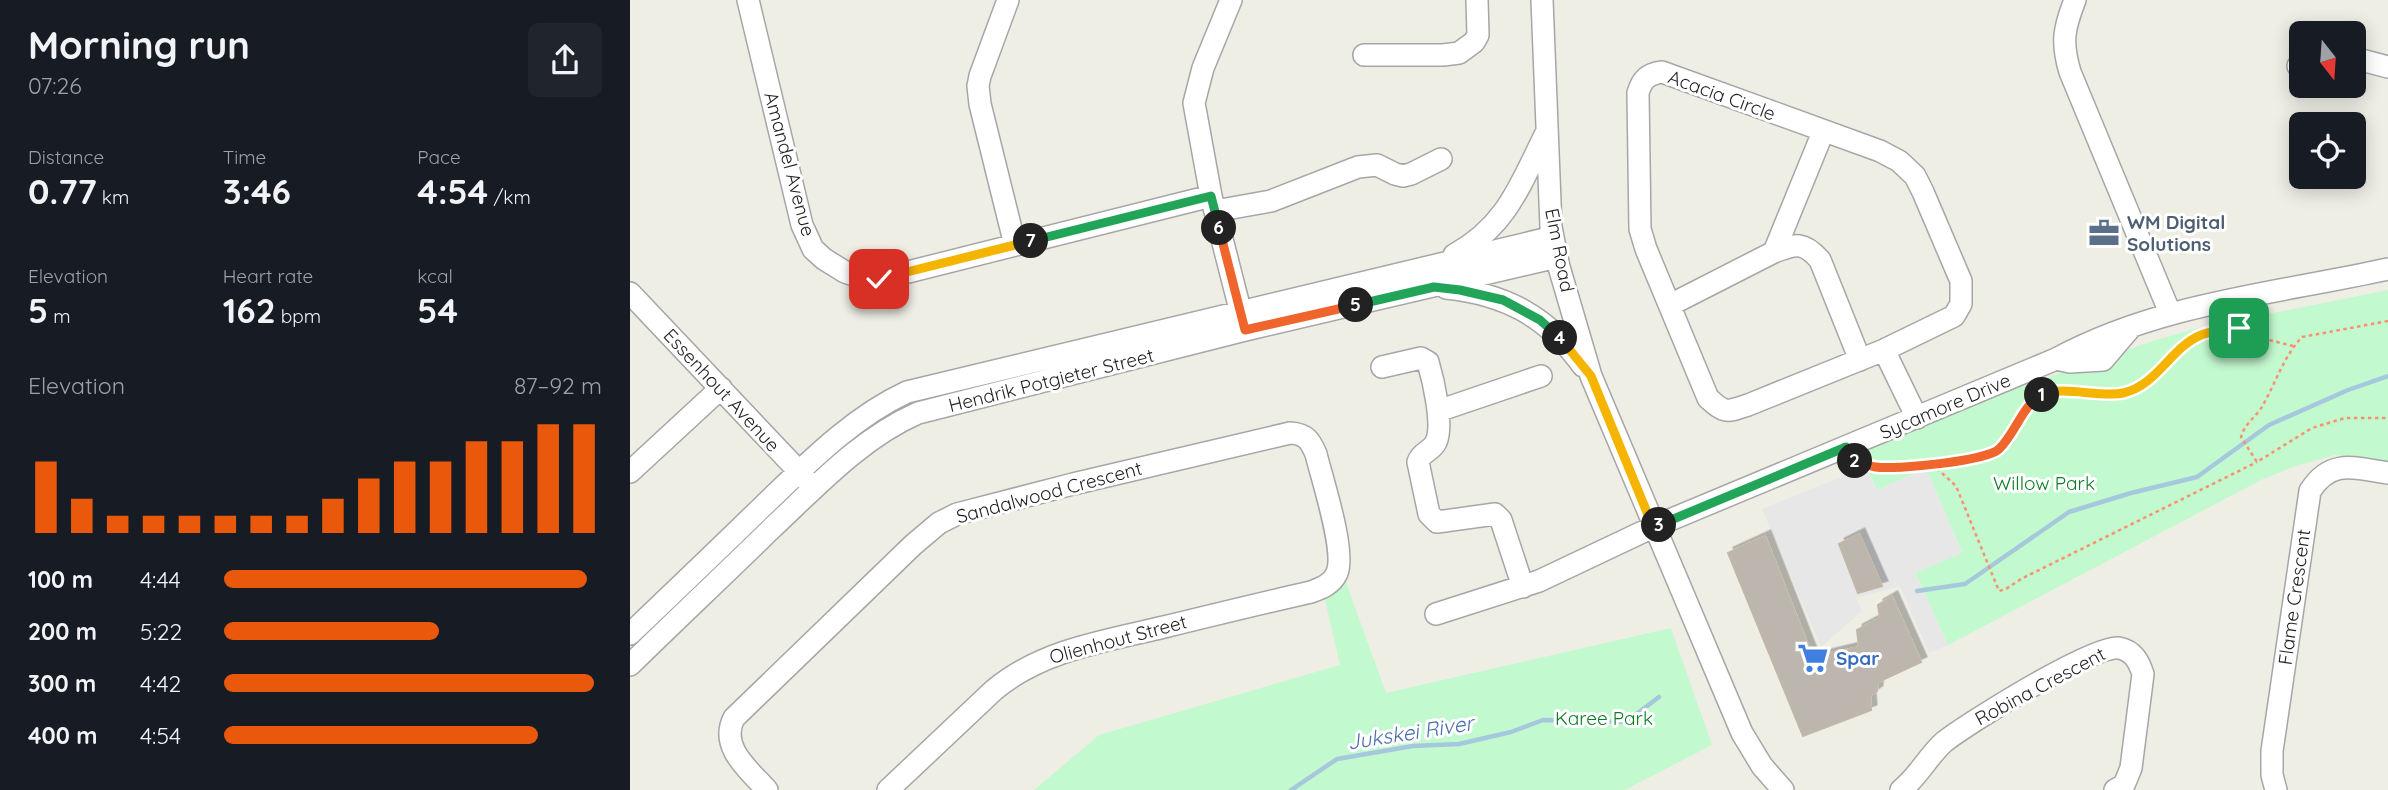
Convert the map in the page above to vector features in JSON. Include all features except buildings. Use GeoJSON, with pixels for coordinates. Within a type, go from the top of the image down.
{"type":"FeatureCollection","features":[{"type":"Feature","properties":{"kind":"street","name":"Amandel Avenue"},"geometry":{"type":"LineString","coordinates":[[748,0],[803,225],[813,249],[824,259],[858,278],[871,280],[1015,245],[1213,203],[1255,206],[1358,167],[1377,165],[1403,176],[1441,159]]}},
{"type":"Feature","properties":{"kind":"street"},"geometry":{"type":"LineString","coordinates":[[1007,0],[978,86],[980,104],[1015,245]]}},
{"type":"Feature","properties":{"kind":"street"},"geometry":{"type":"LineString","coordinates":[[1231,0],[1203,68],[1194,103],[1213,203],[1243,320]]}},
{"type":"Feature","properties":{"kind":"street"},"geometry":{"type":"LineString","coordinates":[[1364,55],[1459,53],[1474,42],[1478,35],[1477,0]]}},
{"type":"Feature","properties":{"kind":"street","name":"Elm Road"},"geometry":{"type":"LineString","coordinates":[[1542,0],[1546,132],[1555,247],[1591,376],[1742,733],[1762,766],[1783,790]]}},
{"type":"Feature","properties":{"kind":"street"},"geometry":{"type":"LineString","coordinates":[[2075,0],[2064,37],[2064,51],[2070,72],[2170,313]]}},
{"type":"Feature","properties":{"kind":"street"},"geometry":{"type":"LineString","coordinates":[[2366,61],[2388,67]]}},
{"type":"Feature","properties":{"kind":"street","name":"Acacia Circle"},"geometry":{"type":"LineString","coordinates":[[1662,72],[1880,151],[1899,161],[1914,176],[1961,281],[1961,304],[1954,316],[1884,350],[1748,405],[1723,411],[1707,398],[1670,305],[1640,229],[1638,93],[1649,74],[1662,72]]}},
{"type":"Feature","properties":{"kind":"street"},"geometry":{"type":"LineString","coordinates":[[1420,270],[1469,247],[1500,220],[1518,192],[1546,132]]}},
{"type":"Feature","properties":{"kind":"street"},"geometry":{"type":"LineString","coordinates":[[1774,252],[1823,132]]}},
{"type":"Feature","properties":{"kind":"street"},"geometry":{"type":"LineString","coordinates":[[1670,305],[1774,252],[1802,245],[1810,248],[1820,260],[1860,359]]}},
{"type":"Feature","properties":{"kind":"street","name":"Hendrik Potgieter Street"},"geometry":{"type":"LineString","coordinates":[[630,665],[814,488],[873,437],[918,413],[1420,270],[1555,247]]}},
{"type":"Feature","properties":{"kind":"street","name":"Hendrik Potgieter Street"},"geometry":{"type":"LineString","coordinates":[[630,634],[799,472],[861,417],[907,392],[1243,320],[1434,287],[1555,247]]}},
{"type":"Feature","properties":{"kind":"street","name":"Sycamore Drive"},"geometry":{"type":"LineString","coordinates":[[1436,614],[1523,587],[1653,527],[2056,359],[2090,341],[2170,313],[2388,270]]}},
{"type":"Feature","properties":{"kind":"street"},"geometry":{"type":"LineString","coordinates":[[1434,287],[1484,295],[1524,310],[1557,335],[1574,352],[1591,376]]}},
{"type":"Feature","properties":{"kind":"street","name":"Essenhout Avenue"},"geometry":{"type":"LineString","coordinates":[[630,293],[814,488]]}},
{"type":"Feature","properties":{"kind":"street"},"geometry":{"type":"LineString","coordinates":[[1884,350],[1917,418]]}},
{"type":"Feature","properties":{"kind":"street"},"geometry":{"type":"LineString","coordinates":[[1382,367],[1424,358],[1430,365],[1438,411],[1437,439],[1435,444],[1420,456],[1418,462],[1432,518],[1437,522],[1447,522],[1495,514],[1501,520],[1523,587]]}},
{"type":"Feature","properties":{"kind":"street"},"geometry":{"type":"LineString","coordinates":[[1438,411],[1541,376]]}},
{"type":"Feature","properties":{"kind":"street"},"geometry":{"type":"LineString","coordinates":[[630,472],[721,388]]}},
{"type":"Feature","properties":{"kind":"street","name":"Sandalwood Crescent"},"geometry":{"type":"LineString","coordinates":[[767,790],[739,759],[732,747],[729,736],[734,718],[913,545],[939,523],[957,514],[1172,460],[1290,433],[1298,434],[1309,439],[1316,454],[1336,534],[1339,565]]}},
{"type":"Feature","properties":{"kind":"street","name":"Flame Crescent"},"geometry":{"type":"LineString","coordinates":[[2276,790],[2272,775],[2272,751],[2309,491],[2332,469],[2343,466],[2388,473]]}},
{"type":"Feature","properties":{"kind":"street"},"geometry":{"type":"LineString","coordinates":[[1643,501],[1622,541],[1651,550],[1668,560]]}},
{"type":"Feature","properties":{"kind":"street","name":"Olienhout Street"},"geometry":{"type":"LineString","coordinates":[[888,790],[994,690],[1041,659],[1319,589],[1332,581],[1339,565]]}},
{"type":"Feature","properties":{"kind":"street","name":"Robina Crescent"},"geometry":{"type":"LineString","coordinates":[[1908,788],[1943,743],[1994,707],[2091,656],[2109,648],[2119,647],[2132,653],[2143,674],[2131,768],[2124,785],[2115,790]]}},
{"type":"Feature","properties":{"kind":"path"},"geometry":{"type":"LineString","coordinates":[[2257,462],[2241,437],[2248,420],[2261,408],[2293,346],[2302,337],[2388,321]]}},
{"type":"Feature","properties":{"kind":"path"},"geometry":{"type":"LineString","coordinates":[[1846,447],[1853,460],[1877,467],[1948,464],[1995,453],[2011,437],[2031,401],[2050,391],[2124,393],[2149,382],[2179,351],[2201,335],[2239,328],[2265,339],[2293,346]]}},
{"type":"Feature","properties":{"kind":"path"},"geometry":{"type":"LineString","coordinates":[[1931,463],[1956,486],[1999,591],[2257,462],[2312,428],[2345,418],[2388,418]]}},
{"type":"Feature","properties":{"kind":"green space","name":"Willow Park"},"geometry":{"type":"Polygon","coordinates":[[[2388,290],[2388,462],[2335,455],[2261,480],[1948,645],[1915,572],[1962,552],[1926,468],[1877,490],[1855,444],[2194,329],[2388,290]]]}},
{"type":"Feature","properties":{"kind":"green space","name":"Karee Park"},"geometry":{"type":"Polygon","coordinates":[[[1340,566],[1386,693],[1671,628],[1712,745],[1625,790],[1034,790],[1099,735],[1340,665],[1323,591],[1340,566]]]}},
{"type":"Feature","properties":{"kind":"shaded area"},"geometry":{"type":"Polygon","coordinates":[[[1865,467],[1877,490],[1926,468],[1962,553],[1915,573],[1948,645],[1929,653],[1900,586],[1856,598],[1862,611],[1821,647],[1762,509],[1865,467]]]}},
{"type":"Feature","properties":{"kind":"waterway","name":"Jukskei River"},"geometry":{"type":"LineString","coordinates":[[1917,591],[1965,584],[2069,512],[2197,477],[2269,425],[2348,390],[2388,376]]}},
{"type":"Feature","properties":{"kind":"waterway","name":"Jukskei River"},"geometry":{"type":"LineString","coordinates":[[1291,790],[1337,759],[1413,746],[1459,744],[1511,732],[1543,720],[1626,722],[1659,697]]}},
{"type":"Feature","properties":{"kind":"place","name":"WM Digital Solutions"},"geometry":{"type":"Point","coordinates":[2104,233]}},
{"type":"Feature","properties":{"kind":"place","name":"Spar"},"geometry":{"type":"Point","coordinates":[1813,658]}},
{"type":"Feature","properties":{"kind":"route"},"geometry":{"type":"LineString","coordinates":[[879,279],[1211,196],[1245,330],[1434,287],[1503,300],[1540,320],[1574,352],[1591,376],[1653,527],[1846,447],[1853,460],[1877,467],[1948,464],[1995,453],[2011,437],[2031,401],[2050,391],[2124,393],[2149,382],[2179,351],[2201,335],[2239,328]]}}]}
